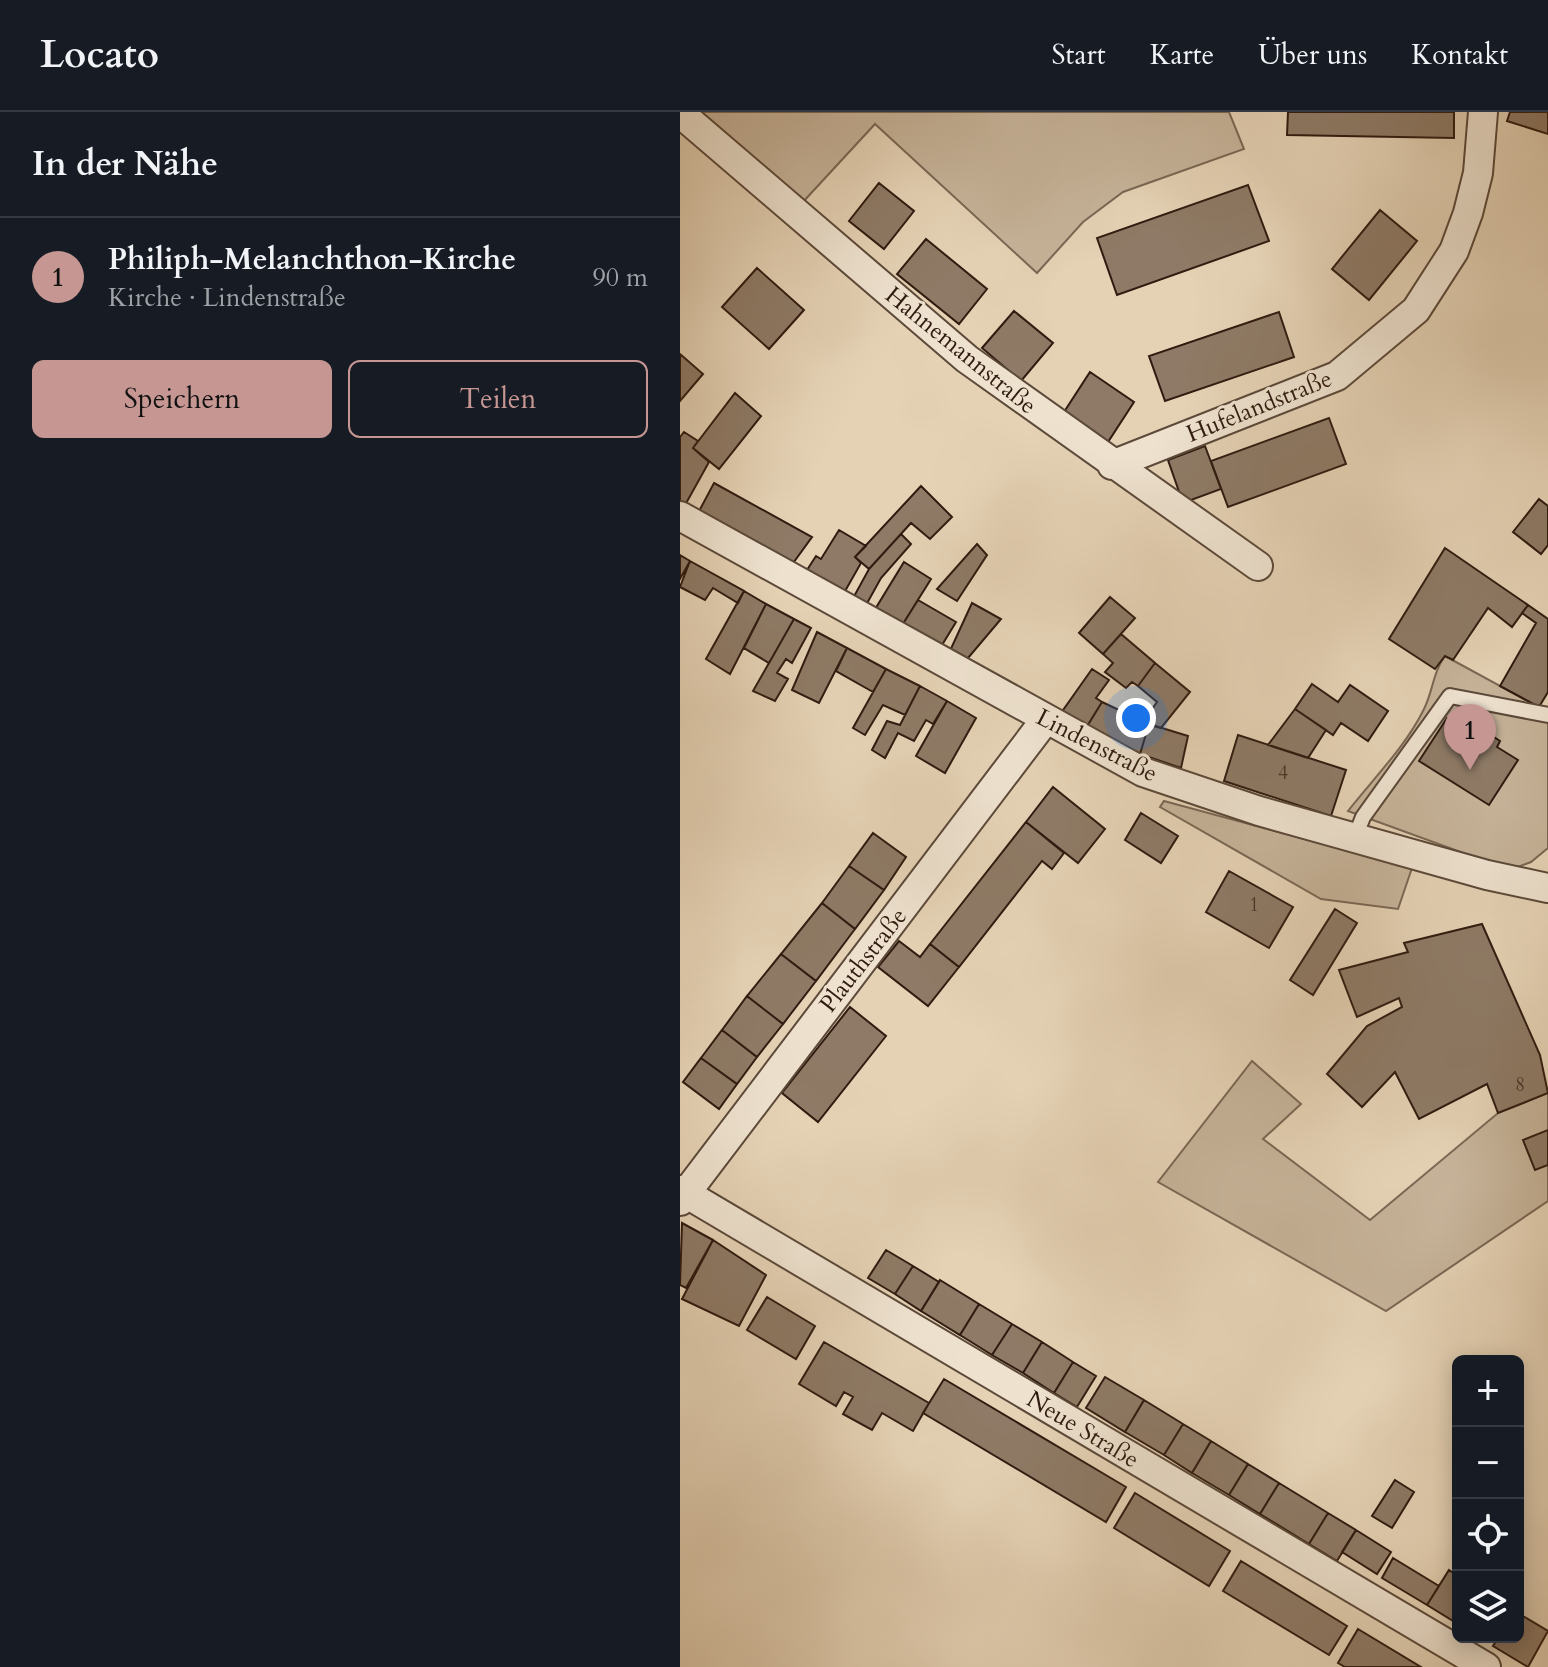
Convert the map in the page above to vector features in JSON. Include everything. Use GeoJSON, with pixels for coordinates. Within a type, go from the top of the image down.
{"type":"FeatureCollection","features":[{"type":"Feature","properties":{"kind":"street","name":"Hufelandstraße"},"geometry":{"type":"LineString","coordinates":[[1112,465],[1337,376],[1416,310],[1454,251],[1468,213],[1478,173],[1483,112]]}},
{"type":"Feature","properties":{"kind":"street","name":"Hahnemannstraße"},"geometry":{"type":"LineString","coordinates":[[680,113],[967,359],[1258,566]]}},
{"type":"Feature","properties":{"kind":"street","name":"Lindenstraße"},"geometry":{"type":"LineString","coordinates":[[680,516],[1143,772],[1190,791],[1487,875],[1548,888]]}},
{"type":"Feature","properties":{"kind":"street","name":"Plauthstraße"},"geometry":{"type":"LineString","coordinates":[[681,1195],[1046,719]]}},
{"type":"Feature","properties":{"kind":"street","name":"Neue Straße"},"geometry":{"type":"LineString","coordinates":[[681,1195],[1486,1667]]}},
{"type":"Feature","properties":{"kind":"lane"},"geometry":{"type":"LineString","coordinates":[[1355,837],[1363,817],[1450,696],[1548,715]]}},
{"type":"Feature","properties":{"kind":"shaded area"},"geometry":{"type":"Polygon","coordinates":[[[694,112],[1229,112],[1244,149],[1123,192],[1083,222],[1037,273],[875,124],[802,203],[694,112]]]}},
{"type":"Feature","properties":{"kind":"shaded area"},"geometry":{"type":"Polygon","coordinates":[[[1445,656],[1548,712],[1548,848],[1531,862],[1510,870],[1348,811],[1417,723],[1445,656]]]}},
{"type":"Feature","properties":{"kind":"shaded area"},"geometry":{"type":"Polygon","coordinates":[[[1164,801],[1412,868],[1398,909],[1321,899],[1160,807],[1164,801]]]}},
{"type":"Feature","properties":{"kind":"shaded area"},"geometry":{"type":"Polygon","coordinates":[[[1252,1061],[1301,1104],[1263,1139],[1370,1220],[1498,1113],[1548,1093],[1548,1201],[1386,1311],[1158,1182],[1252,1061]]]}},
{"type":"Feature","properties":{"kind":"building"},"geometry":{"type":"Polygon","coordinates":[[[1288,112],[1454,112],[1454,138],[1287,135],[1288,112]]]}},
{"type":"Feature","properties":{"kind":"building"},"geometry":{"type":"Polygon","coordinates":[[[1510,112],[1548,112],[1548,134],[1507,121],[1510,112]]]}},
{"type":"Feature","properties":{"kind":"building"},"geometry":{"type":"Polygon","coordinates":[[[879,183],[914,211],[884,249],[849,221],[879,183]]]}},
{"type":"Feature","properties":{"kind":"building"},"geometry":{"type":"Polygon","coordinates":[[[1248,185],[1269,241],[1117,295],[1097,238],[1248,185]]]}},
{"type":"Feature","properties":{"kind":"building"},"geometry":{"type":"Polygon","coordinates":[[[1380,210],[1417,241],[1369,300],[1332,269],[1380,210]]]}},
{"type":"Feature","properties":{"kind":"building"},"geometry":{"type":"Polygon","coordinates":[[[926,239],[987,289],[959,324],[897,274],[926,239]]]}},
{"type":"Feature","properties":{"kind":"building"},"geometry":{"type":"Polygon","coordinates":[[[757,268],[804,310],[769,349],[722,307],[757,268]]]}},
{"type":"Feature","properties":{"kind":"building"},"geometry":{"type":"Polygon","coordinates":[[[1014,311],[1053,343],[1021,381],[982,348],[1014,311]]]}},
{"type":"Feature","properties":{"kind":"building"},"geometry":{"type":"Polygon","coordinates":[[[1279,312],[1294,357],[1165,401],[1149,356],[1279,312]]]}},
{"type":"Feature","properties":{"kind":"building"},"geometry":{"type":"Polygon","coordinates":[[[680,354],[703,374],[680,401],[680,354]]]}},
{"type":"Feature","properties":{"kind":"building"},"geometry":{"type":"Polygon","coordinates":[[[1090,372],[1134,402],[1108,442],[1064,412],[1090,372]]]}},
{"type":"Feature","properties":{"kind":"building"},"geometry":{"type":"Polygon","coordinates":[[[735,393],[761,416],[719,469],[693,448],[735,393]]]}},
{"type":"Feature","properties":{"kind":"building"},"geometry":{"type":"Polygon","coordinates":[[[1329,418],[1346,464],[1228,507],[1211,461],[1329,418]]]}},
{"type":"Feature","properties":{"kind":"building"},"geometry":{"type":"Polygon","coordinates":[[[684,432],[698,441],[693,448],[709,462],[684,507],[680,505],[680,437],[684,432]]]}},
{"type":"Feature","properties":{"kind":"building"},"geometry":{"type":"Polygon","coordinates":[[[1205,446],[1221,489],[1183,503],[1168,460],[1205,446]]]}},
{"type":"Feature","properties":{"kind":"building"},"geometry":{"type":"Polygon","coordinates":[[[714,483],[812,537],[791,566],[697,515],[714,483]]]}},
{"type":"Feature","properties":{"kind":"building"},"geometry":{"type":"Polygon","coordinates":[[[921,486],[952,517],[930,539],[911,523],[869,569],[855,557],[921,486]]]}},
{"type":"Feature","properties":{"kind":"building"},"geometry":{"type":"Polygon","coordinates":[[[1539,499],[1548,506],[1548,545],[1541,554],[1513,532],[1539,499]]]}},
{"type":"Feature","properties":{"kind":"building"},"geometry":{"type":"Polygon","coordinates":[[[839,530],[866,546],[855,557],[861,563],[844,593],[805,573],[816,556],[821,559],[839,530]]]}},
{"type":"Feature","properties":{"kind":"building"},"geometry":{"type":"Polygon","coordinates":[[[901,534],[911,544],[881,578],[865,607],[852,600],[869,569],[901,534]]]}},
{"type":"Feature","properties":{"kind":"building"},"geometry":{"type":"Polygon","coordinates":[[[977,544],[987,555],[957,601],[937,589],[977,544]]]}},
{"type":"Feature","properties":{"kind":"building"},"geometry":{"type":"Polygon","coordinates":[[[1445,548],[1528,605],[1512,627],[1488,608],[1453,660],[1445,656],[1435,669],[1389,639],[1445,548]]]}},
{"type":"Feature","properties":{"kind":"building"},"geometry":{"type":"Polygon","coordinates":[[[680,555],[690,561],[680,579],[680,555]]]}},
{"type":"Feature","properties":{"kind":"building"},"geometry":{"type":"Polygon","coordinates":[[[690,561],[744,591],[738,603],[713,588],[705,600],[680,587],[690,561]]]}},
{"type":"Feature","properties":{"kind":"building"},"geometry":{"type":"Polygon","coordinates":[[[904,562],[931,579],[901,627],[874,611],[904,562]]]}},
{"type":"Feature","properties":{"kind":"building"},"geometry":{"type":"Polygon","coordinates":[[[744,591],[766,604],[730,674],[706,659],[744,591]]]}},
{"type":"Feature","properties":{"kind":"building"},"geometry":{"type":"Polygon","coordinates":[[[1110,597],[1135,618],[1103,654],[1079,633],[1110,597]]]}},
{"type":"Feature","properties":{"kind":"building"},"geometry":{"type":"Polygon","coordinates":[[[918,600],[956,622],[939,650],[901,627],[918,600]]]}},
{"type":"Feature","properties":{"kind":"building"},"geometry":{"type":"Polygon","coordinates":[[[972,603],[1001,619],[963,664],[948,655],[972,603]]]}},
{"type":"Feature","properties":{"kind":"building"},"geometry":{"type":"Polygon","coordinates":[[[766,604],[794,619],[769,663],[744,648],[766,604]]]}},
{"type":"Feature","properties":{"kind":"building"},"geometry":{"type":"Polygon","coordinates":[[[1528,605],[1548,619],[1548,692],[1539,707],[1500,686],[1536,623],[1522,613],[1528,605]]]}},
{"type":"Feature","properties":{"kind":"building"},"geometry":{"type":"Polygon","coordinates":[[[794,619],[811,628],[792,663],[786,659],[777,673],[788,679],[775,701],[753,691],[794,619]]]}},
{"type":"Feature","properties":{"kind":"building"},"geometry":{"type":"Polygon","coordinates":[[[817,632],[847,648],[819,703],[792,690],[817,632]]]}},
{"type":"Feature","properties":{"kind":"building"},"geometry":{"type":"Polygon","coordinates":[[[1121,634],[1155,663],[1138,686],[1132,682],[1126,688],[1105,672],[1113,663],[1103,654],[1121,634]]]}},
{"type":"Feature","properties":{"kind":"building"},"geometry":{"type":"Polygon","coordinates":[[[847,648],[886,669],[873,692],[836,671],[847,648]]]}},
{"type":"Feature","properties":{"kind":"building"},"geometry":{"type":"Polygon","coordinates":[[[1155,663],[1190,692],[1161,728],[1142,723],[1157,702],[1138,686],[1155,663]]]}},
{"type":"Feature","properties":{"kind":"building"},"geometry":{"type":"Polygon","coordinates":[[[886,669],[920,686],[905,715],[883,705],[865,735],[853,728],[886,669]]]}},
{"type":"Feature","properties":{"kind":"building"},"geometry":{"type":"Polygon","coordinates":[[[1092,669],[1109,680],[1096,698],[1102,702],[1086,728],[1061,713],[1092,669]]]}},
{"type":"Feature","properties":{"kind":"building"},"geometry":{"type":"Polygon","coordinates":[[[1312,684],[1338,702],[1350,685],[1388,711],[1368,741],[1341,723],[1333,735],[1295,709],[1312,684]]]}},
{"type":"Feature","properties":{"kind":"building"},"geometry":{"type":"Polygon","coordinates":[[[920,686],[947,701],[933,724],[926,720],[914,741],[898,733],[885,758],[872,750],[887,721],[900,725],[920,686]]]}},
{"type":"Feature","properties":{"kind":"building"},"geometry":{"type":"Polygon","coordinates":[[[947,701],[976,718],[945,773],[916,756],[947,701]]]}},
{"type":"Feature","properties":{"kind":"building"},"geometry":{"type":"Polygon","coordinates":[[[1102,702],[1149,724],[1140,754],[1086,728],[1102,702]]]}},
{"type":"Feature","properties":{"kind":"building"},"geometry":{"type":"Polygon","coordinates":[[[1295,709],[1326,730],[1308,758],[1268,745],[1295,709]]]}},
{"type":"Feature","properties":{"kind":"building"},"geometry":{"type":"Polygon","coordinates":[[[1447,718],[1463,728],[1468,720],[1500,741],[1497,747],[1518,760],[1489,805],[1419,761],[1447,718]]]}},
{"type":"Feature","properties":{"kind":"building"},"geometry":{"type":"Polygon","coordinates":[[[1149,724],[1188,736],[1181,768],[1140,754],[1149,724]]]}},
{"type":"Feature","properties":{"kind":"building"},"geometry":{"type":"Polygon","coordinates":[[[1238,735],[1346,770],[1331,816],[1224,781],[1238,735]]]}},
{"type":"Feature","properties":{"kind":"building"},"geometry":{"type":"Polygon","coordinates":[[[1053,787],[1105,829],[1078,863],[1026,822],[1053,787]]]}},
{"type":"Feature","properties":{"kind":"building"},"geometry":{"type":"Polygon","coordinates":[[[1141,813],[1178,836],[1161,863],[1125,840],[1141,813]]]}},
{"type":"Feature","properties":{"kind":"building"},"geometry":{"type":"Polygon","coordinates":[[[1026,822],[1064,853],[1052,869],[1042,861],[959,967],[930,944],[1026,822]]]}},
{"type":"Feature","properties":{"kind":"building"},"geometry":{"type":"Polygon","coordinates":[[[873,833],[906,857],[884,890],[849,866],[873,833]]]}},
{"type":"Feature","properties":{"kind":"building"},"geometry":{"type":"Polygon","coordinates":[[[849,866],[884,890],[855,929],[822,903],[849,866]]]}},
{"type":"Feature","properties":{"kind":"building"},"geometry":{"type":"Polygon","coordinates":[[[1229,871],[1293,907],[1269,948],[1206,912],[1229,871]]]}},
{"type":"Feature","properties":{"kind":"building"},"geometry":{"type":"Polygon","coordinates":[[[822,903],[855,929],[816,981],[781,954],[822,903]]]}},
{"type":"Feature","properties":{"kind":"building"},"geometry":{"type":"Polygon","coordinates":[[[1335,909],[1357,923],[1313,995],[1290,980],[1335,909]]]}},
{"type":"Feature","properties":{"kind":"building"},"geometry":{"type":"Polygon","coordinates":[[[1482,924],[1540,1055],[1548,1093],[1498,1113],[1487,1084],[1419,1119],[1395,1072],[1362,1107],[1327,1074],[1367,1026],[1402,1007],[1399,998],[1357,1017],[1339,970],[1408,952],[1404,943],[1482,924]]]}},
{"type":"Feature","properties":{"kind":"building"},"geometry":{"type":"Polygon","coordinates":[[[899,941],[920,957],[930,944],[959,967],[928,1006],[878,967],[899,941]]]}},
{"type":"Feature","properties":{"kind":"building"},"geometry":{"type":"Polygon","coordinates":[[[781,954],[816,981],[783,1024],[747,996],[781,954]]]}},
{"type":"Feature","properties":{"kind":"building"},"geometry":{"type":"Polygon","coordinates":[[[747,996],[783,1024],[757,1057],[722,1030],[747,996]]]}},
{"type":"Feature","properties":{"kind":"building"},"geometry":{"type":"Polygon","coordinates":[[[850,1007],[886,1036],[818,1122],[782,1093],[850,1007]]]}},
{"type":"Feature","properties":{"kind":"building"},"geometry":{"type":"Polygon","coordinates":[[[722,1030],[757,1057],[737,1084],[701,1058],[722,1030]]]}},
{"type":"Feature","properties":{"kind":"building"},"geometry":{"type":"Polygon","coordinates":[[[701,1058],[737,1084],[719,1109],[683,1082],[701,1058]]]}},
{"type":"Feature","properties":{"kind":"building"},"geometry":{"type":"Polygon","coordinates":[[[1548,1130],[1548,1165],[1535,1170],[1523,1140],[1548,1130]]]}},
{"type":"Feature","properties":{"kind":"building"},"geometry":{"type":"Polygon","coordinates":[[[682,1223],[713,1240],[686,1288],[680,1285],[682,1223]]]}},
{"type":"Feature","properties":{"kind":"building"},"geometry":{"type":"Polygon","coordinates":[[[713,1240],[766,1275],[739,1326],[682,1299],[713,1240]]]}},
{"type":"Feature","properties":{"kind":"building"},"geometry":{"type":"Polygon","coordinates":[[[886,1250],[913,1266],[895,1294],[868,1278],[886,1250]]]}},
{"type":"Feature","properties":{"kind":"building"},"geometry":{"type":"Polygon","coordinates":[[[913,1266],[939,1282],[921,1311],[895,1294],[913,1266]]]}},
{"type":"Feature","properties":{"kind":"building"},"geometry":{"type":"Polygon","coordinates":[[[940,1280],[979,1304],[960,1335],[921,1311],[940,1280]]]}},
{"type":"Feature","properties":{"kind":"building"},"geometry":{"type":"Polygon","coordinates":[[[767,1297],[815,1326],[796,1359],[747,1330],[767,1297]]]}},
{"type":"Feature","properties":{"kind":"building"},"geometry":{"type":"Polygon","coordinates":[[[979,1304],[1012,1324],[992,1355],[960,1335],[979,1304]]]}},
{"type":"Feature","properties":{"kind":"building"},"geometry":{"type":"Polygon","coordinates":[[[1012,1324],[1042,1342],[1023,1373],[992,1355],[1012,1324]]]}},
{"type":"Feature","properties":{"kind":"building"},"geometry":{"type":"Polygon","coordinates":[[[824,1342],[929,1403],[913,1431],[882,1413],[872,1430],[843,1414],[853,1397],[844,1392],[836,1406],[799,1384],[824,1342]]]}},
{"type":"Feature","properties":{"kind":"building"},"geometry":{"type":"Polygon","coordinates":[[[1042,1342],[1073,1362],[1054,1393],[1023,1373],[1042,1342]]]}},
{"type":"Feature","properties":{"kind":"building"},"geometry":{"type":"Polygon","coordinates":[[[1073,1362],[1096,1376],[1077,1407],[1054,1393],[1073,1362]]]}},
{"type":"Feature","properties":{"kind":"building"},"geometry":{"type":"Polygon","coordinates":[[[1105,1377],[1144,1400],[1125,1432],[1086,1408],[1105,1377]]]}},
{"type":"Feature","properties":{"kind":"building"},"geometry":{"type":"Polygon","coordinates":[[[944,1379],[1126,1487],[1106,1522],[923,1413],[944,1379]]]}},
{"type":"Feature","properties":{"kind":"building"},"geometry":{"type":"Polygon","coordinates":[[[1144,1400],[1183,1424],[1164,1455],[1125,1432],[1144,1400]]]}},
{"type":"Feature","properties":{"kind":"building"},"geometry":{"type":"Polygon","coordinates":[[[1183,1424],[1211,1441],[1192,1473],[1164,1455],[1183,1424]]]}},
{"type":"Feature","properties":{"kind":"building"},"geometry":{"type":"Polygon","coordinates":[[[1211,1441],[1248,1464],[1229,1495],[1192,1473],[1211,1441]]]}},
{"type":"Feature","properties":{"kind":"building"},"geometry":{"type":"Polygon","coordinates":[[[1248,1464],[1279,1483],[1260,1514],[1229,1495],[1248,1464]]]}},
{"type":"Feature","properties":{"kind":"building"},"geometry":{"type":"Polygon","coordinates":[[[1395,1480],[1414,1492],[1392,1528],[1372,1516],[1395,1480]]]}},
{"type":"Feature","properties":{"kind":"building"},"geometry":{"type":"Polygon","coordinates":[[[1279,1483],[1328,1513],[1309,1544],[1260,1514],[1279,1483]]]}},
{"type":"Feature","properties":{"kind":"building"},"geometry":{"type":"Polygon","coordinates":[[[1135,1493],[1230,1551],[1209,1586],[1114,1528],[1135,1493]]]}},
{"type":"Feature","properties":{"kind":"building"},"geometry":{"type":"Polygon","coordinates":[[[1328,1513],[1356,1530],[1337,1561],[1309,1544],[1328,1513]]]}},
{"type":"Feature","properties":{"kind":"building"},"geometry":{"type":"Polygon","coordinates":[[[1356,1530],[1391,1552],[1377,1574],[1342,1552],[1356,1530]]]}},
{"type":"Feature","properties":{"kind":"building"},"geometry":{"type":"Polygon","coordinates":[[[1393,1558],[1439,1586],[1427,1605],[1382,1578],[1393,1558]]]}},
{"type":"Feature","properties":{"kind":"building"},"geometry":{"type":"Polygon","coordinates":[[[1241,1561],[1347,1626],[1329,1655],[1223,1591],[1241,1561]]]}},
{"type":"Feature","properties":{"kind":"building"},"geometry":{"type":"Polygon","coordinates":[[[1449,1570],[1452,1572],[1452,1620],[1427,1605],[1449,1570]]]}},
{"type":"Feature","properties":{"kind":"building"},"geometry":{"type":"Polygon","coordinates":[[[1524,1617],[1548,1631],[1528,1667],[1493,1646],[1495,1643],[1524,1643],[1524,1617]]]}},
{"type":"Feature","properties":{"kind":"building"},"geometry":{"type":"Polygon","coordinates":[[[1358,1629],[1421,1667],[1345,1667],[1338,1663],[1358,1629]]]}},
{"type":"Feature","properties":{"kind":"place","name":"Philiph-Melanchthon-Kirche"},"geometry":{"type":"Point","coordinates":[1470,770]}}]}
